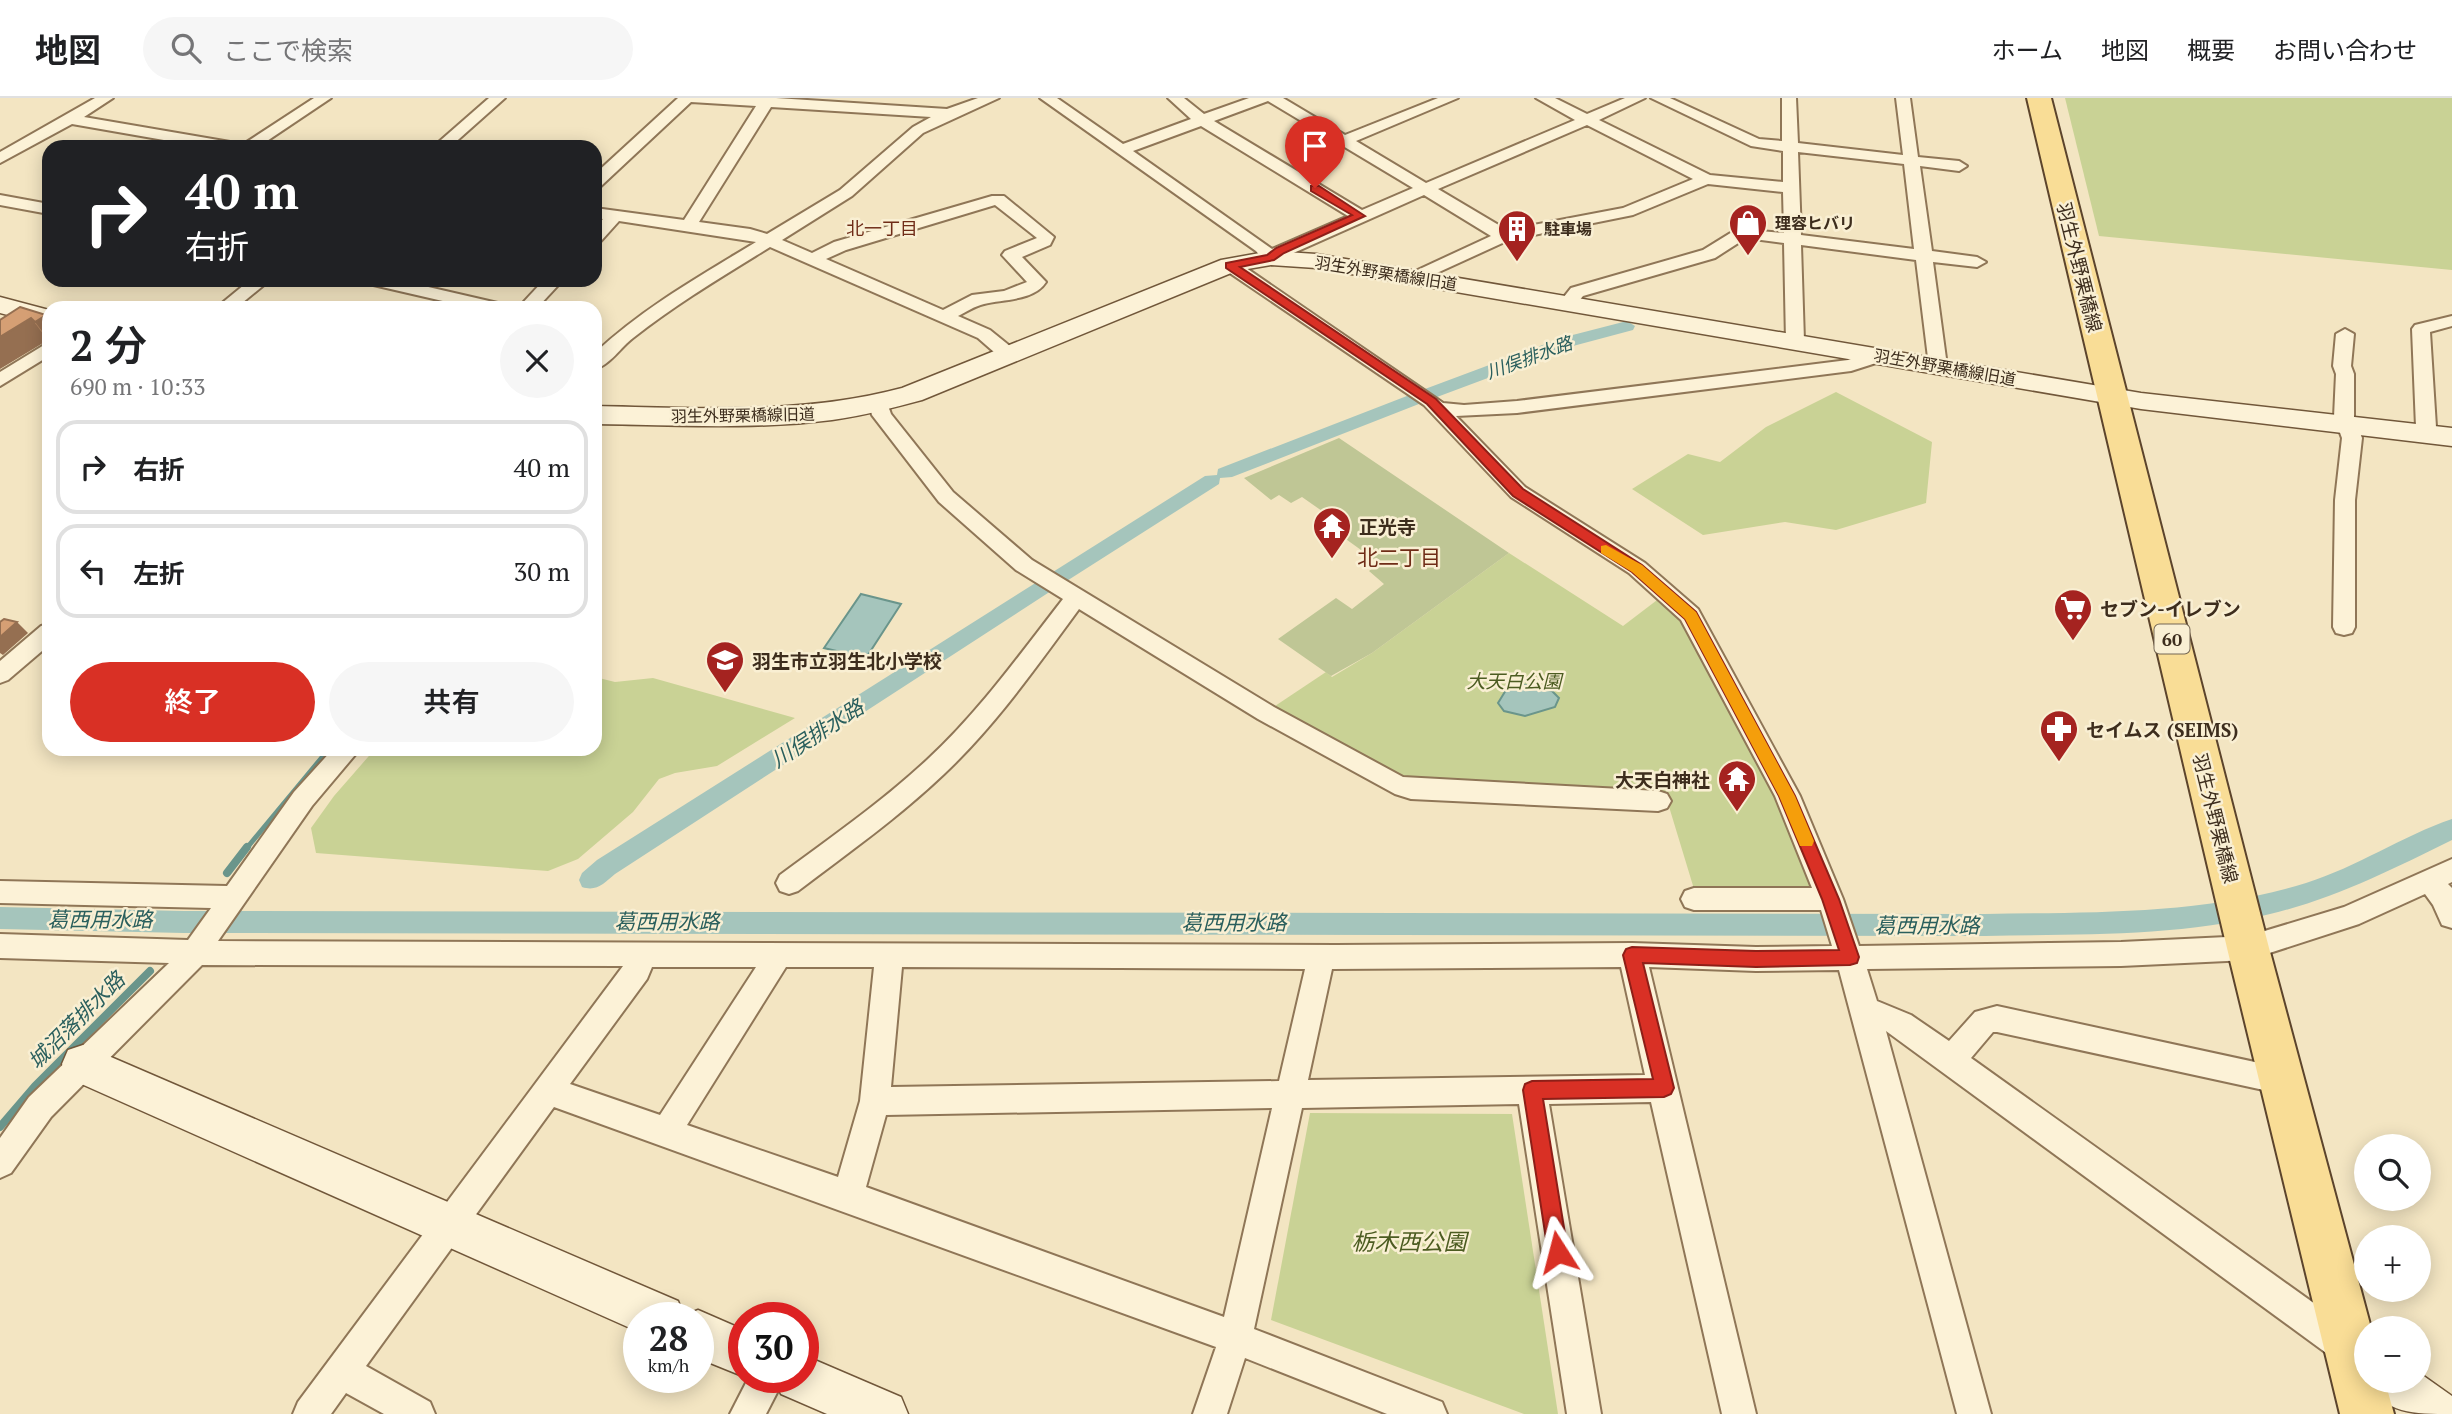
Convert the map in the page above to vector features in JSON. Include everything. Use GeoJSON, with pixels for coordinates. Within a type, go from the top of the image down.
{"type":"FeatureCollection","features":[{"type":"Feature","properties":{"kind":"main road","name":"羽生外野栗橋線"},"geometry":{"type":"LineString","coordinates":[[2039,98],[2282,1080],[2354,1338]]}},
{"type":"Feature","properties":{"kind":"main road","name":"羽生外野栗橋線"},"geometry":{"type":"LineString","coordinates":[[2364,1393],[2367,1414]]}},
{"type":"Feature","properties":{"kind":"street"},"geometry":{"type":"LineString","coordinates":[[0,158],[106,98]]}},
{"type":"Feature","properties":{"kind":"street"},"geometry":{"type":"LineString","coordinates":[[258,140],[324,98]]}},
{"type":"Feature","properties":{"kind":"street"},"geometry":{"type":"LineString","coordinates":[[449,140],[498,98]]}},
{"type":"Feature","properties":{"kind":"street"},"geometry":{"type":"LineString","coordinates":[[602,177],[687,98]]}},
{"type":"Feature","properties":{"kind":"street"},"geometry":{"type":"LineString","coordinates":[[693,98],[767,100],[949,114]]}},
{"type":"Feature","properties":{"kind":"street"},"geometry":{"type":"LineString","coordinates":[[602,357],[662,308],[846,193],[918,130],[949,114],[992,98]]}},
{"type":"Feature","properties":{"kind":"street"},"geometry":{"type":"LineString","coordinates":[[1047,98],[1262,247],[1270,258],[1280,251],[1360,216],[1638,98]]}},
{"type":"Feature","properties":{"kind":"street"},"geometry":{"type":"LineString","coordinates":[[1175,98],[1202,120],[1360,216]]}},
{"type":"Feature","properties":{"kind":"street"},"geometry":{"type":"LineString","coordinates":[[1123,149],[1263,98]]}},
{"type":"Feature","properties":{"kind":"street"},"geometry":{"type":"LineString","coordinates":[[1273,98],[1504,236]]}},
{"type":"Feature","properties":{"kind":"street"},"geometry":{"type":"LineString","coordinates":[[1346,140],[1451,98]]}},
{"type":"Feature","properties":{"kind":"street"},"geometry":{"type":"LineString","coordinates":[[1542,98],[1706,179],[1792,188]]}},
{"type":"Feature","properties":{"kind":"street"},"geometry":{"type":"LineString","coordinates":[[1658,98],[1751,142],[1959,166]]}},
{"type":"Feature","properties":{"kind":"street"},"geometry":{"type":"LineString","coordinates":[[1789,98],[1795,341]]}},
{"type":"Feature","properties":{"kind":"street"},"geometry":{"type":"LineString","coordinates":[[1903,98],[1938,366]]}},
{"type":"Feature","properties":{"kind":"street"},"geometry":{"type":"LineString","coordinates":[[689,225],[767,100]]}},
{"type":"Feature","properties":{"kind":"street"},"geometry":{"type":"LineString","coordinates":[[71,119],[190,140]]}},
{"type":"Feature","properties":{"kind":"street"},"geometry":{"type":"LineString","coordinates":[[1415,278],[1504,236],[1627,212],[1706,179]]}},
{"type":"Feature","properties":{"kind":"street"},"geometry":{"type":"LineString","coordinates":[[815,258],[840,246],[892,232],[994,198],[1004,202],[1046,237],[1044,241],[1011,255],[1036,284],[1011,295],[978,299],[943,317]]}},
{"type":"Feature","properties":{"kind":"street"},"geometry":{"type":"LineString","coordinates":[[0,200],[42,208]]}},
{"type":"Feature","properties":{"kind":"street"},"geometry":{"type":"LineString","coordinates":[[602,214],[750,234],[815,258],[984,334],[1009,355]]}},
{"type":"Feature","properties":{"kind":"street"},"geometry":{"type":"LineString","coordinates":[[602,230],[614,217]]}},
{"type":"Feature","properties":{"kind":"street"},"geometry":{"type":"LineString","coordinates":[[1568,303],[1577,292],[1709,254],[1743,233],[1977,262]]}},
{"type":"Feature","properties":{"kind":"street","name":"羽生外野栗橋線旧道"},"geometry":{"type":"LineString","coordinates":[[602,415],[797,417],[879,404],[912,394],[1230,265],[1270,258],[1316,261],[2112,396],[2441,436]]}},
{"type":"Feature","properties":{"kind":"street"},"geometry":{"type":"LineString","coordinates":[[1230,265],[1430,401],[1518,492],[1637,568],[1690,615],[1787,796],[1832,903],[1866,1011],[1975,1414]]}},
{"type":"Feature","properties":{"kind":"street"},"geometry":{"type":"LineString","coordinates":[[234,301],[252,287]]}},
{"type":"Feature","properties":{"kind":"street"},"geometry":{"type":"LineString","coordinates":[[405,287],[466,301]]}},
{"type":"Feature","properties":{"kind":"street"},"geometry":{"type":"LineString","coordinates":[[534,301],[547,287]]}},
{"type":"Feature","properties":{"kind":"street"},"geometry":{"type":"LineString","coordinates":[[0,304],[42,316]]}},
{"type":"Feature","properties":{"kind":"street"},"geometry":{"type":"LineString","coordinates":[[2441,436],[2427,427],[2421,329],[2452,321]]}},
{"type":"Feature","properties":{"kind":"street"},"geometry":{"type":"LineString","coordinates":[[2344,627],[2345,500],[2352,438],[2344,417],[2345,373],[2342,366],[2345,334]]}},
{"type":"Feature","properties":{"kind":"street"},"geometry":{"type":"LineString","coordinates":[[0,380],[42,353]]}},
{"type":"Feature","properties":{"kind":"street"},"geometry":{"type":"LineString","coordinates":[[1430,401],[1464,411],[1544,404],[1851,365],[1864,363],[1869,359],[1869,355]]}},
{"type":"Feature","properties":{"kind":"street"},"geometry":{"type":"LineString","coordinates":[[879,404],[882,415],[946,497],[1024,565],[1266,713],[1404,787],[1658,801]]}},
{"type":"Feature","properties":{"kind":"street"},"geometry":{"type":"LineString","coordinates":[[789,883],[880,813],[954,748],[1011,684],[1076,598]]}},
{"type":"Feature","properties":{"kind":"street"},"geometry":{"type":"LineString","coordinates":[[0,674],[42,638]]}},
{"type":"Feature","properties":{"kind":"street"},"geometry":{"type":"LineString","coordinates":[[0,1163],[30,1119],[199,948],[303,799],[342,756]]}},
{"type":"Feature","properties":{"kind":"street"},"geometry":{"type":"LineString","coordinates":[[0,946],[644,954],[1321,957],[1632,955],[1756,959],[1849,952],[2121,954],[2248,943],[2350,916],[2440,875],[2444,898],[2452,917]]}},
{"type":"Feature","properties":{"kind":"street"},"geometry":{"type":"LineString","coordinates":[[0,892],[232,900]]}},
{"type":"Feature","properties":{"kind":"street"},"geometry":{"type":"LineString","coordinates":[[1694,899],[1832,903]]}},
{"type":"Feature","properties":{"kind":"street"},"geometry":{"type":"LineString","coordinates":[[310,1414],[637,970],[644,954]]}},
{"type":"Feature","properties":{"kind":"street"},"geometry":{"type":"LineString","coordinates":[[666,1132],[779,954]]}},
{"type":"Feature","properties":{"kind":"street"},"geometry":{"type":"LineString","coordinates":[[848,1195],[875,1101],[889,955]]}},
{"type":"Feature","properties":{"kind":"street"},"geometry":{"type":"LineString","coordinates":[[1632,955],[1739,1414]]}},
{"type":"Feature","properties":{"kind":"street"},"geometry":{"type":"LineString","coordinates":[[1210,1414],[1236,1336],[1321,957]]}},
{"type":"Feature","properties":{"kind":"street"},"geometry":{"type":"LineString","coordinates":[[1866,1011],[1882,1014],[1899,1023],[2354,1352]]}},
{"type":"Feature","properties":{"kind":"street"},"geometry":{"type":"LineString","coordinates":[[1951,1060],[1984,1021],[1997,1018],[2282,1080]]}},
{"type":"Feature","properties":{"kind":"street"},"geometry":{"type":"LineString","coordinates":[[83,1064],[624,1302]]}},
{"type":"Feature","properties":{"kind":"street"},"geometry":{"type":"LineString","coordinates":[[875,1101],[1664,1088]]}},
{"type":"Feature","properties":{"kind":"street"},"geometry":{"type":"LineString","coordinates":[[1532,1090],[1584,1414]]}},
{"type":"Feature","properties":{"kind":"street"},"geometry":{"type":"LineString","coordinates":[[549,1091],[848,1195],[1236,1336],[1430,1414]]}},
{"type":"Feature","properties":{"kind":"street"},"geometry":{"type":"LineString","coordinates":[[343,1372],[418,1414]]}},
{"type":"Feature","properties":{"kind":"street"},"geometry":{"type":"LineString","coordinates":[[819,1386],[884,1414]]}},
{"type":"Feature","properties":{"kind":"street"},"geometry":{"type":"LineString","coordinates":[[747,1414],[759,1393]]}},
{"type":"Feature","properties":{"kind":"street"},"geometry":{"type":"LineString","coordinates":[[2407,1393],[2435,1414]]}},
{"type":"Feature","properties":{"kind":"green space"},"geometry":{"type":"Polygon","coordinates":[[[2065,98],[2452,98],[2452,270],[2099,236],[2065,98]]]}},
{"type":"Feature","properties":{"kind":"green space"},"geometry":{"type":"Polygon","coordinates":[[[1836,392],[1932,442],[1926,503],[1836,530],[1785,522],[1703,535],[1632,489],[1688,454],[1720,462],[1766,427],[1836,392]]]}},
{"type":"Feature","properties":{"kind":"green space"},"geometry":{"type":"Polygon","coordinates":[[[1339,438],[1509,553],[1372,653],[1331,676],[1278,639],[1336,598],[1352,609],[1384,584],[1369,571],[1379,563],[1343,537],[1322,511],[1302,497],[1291,503],[1279,495],[1271,500],[1244,478],[1339,438]]]}},
{"type":"Feature","properties":{"kind":"green space","name":"大天白公園"},"geometry":{"type":"Polygon","coordinates":[[[1509,553],[1623,626],[1665,594],[1682,611],[1776,794],[1817,886],[1811,893],[1694,889],[1667,800],[1396,779],[1272,708],[1326,672],[1332,677],[1372,653],[1509,553]]]}},
{"type":"Feature","properties":{"kind":"green space"},"geometry":{"type":"Polygon","coordinates":[[[653,678],[795,718],[717,766],[675,773],[659,779],[633,812],[578,859],[548,871],[316,853],[311,828],[334,796],[369,756],[602,756],[602,679],[615,682],[653,678]]]}},
{"type":"Feature","properties":{"kind":"green space","name":"栃木西公園"},"geometry":{"type":"Polygon","coordinates":[[[1310,1113],[1512,1114],[1558,1414],[1524,1414],[1271,1320],[1310,1113]]]}},
{"type":"Feature","properties":{"kind":"water"},"geometry":{"type":"Polygon","coordinates":[[[861,594],[901,604],[866,658],[824,648],[861,594]]]}},
{"type":"Feature","properties":{"kind":"water"},"geometry":{"type":"Polygon","coordinates":[[[1522,684],[1552,691],[1559,698],[1555,707],[1525,716],[1504,711],[1498,703],[1506,690],[1522,684]]]}},
{"type":"Feature","properties":{"kind":"building"},"geometry":{"type":"Polygon","coordinates":[[[20,307],[42,314],[42,318],[35,322],[31,318],[0,337],[0,320],[20,307]]]}},
{"type":"Feature","properties":{"kind":"building"},"geometry":{"type":"Polygon","coordinates":[[[4,619],[17,622],[0,637],[0,622],[4,619]]]}},
{"type":"Feature","properties":{"kind":"waterway","name":"川俣排水路"},"geometry":{"type":"LineString","coordinates":[[1431,393],[1567,342],[1627,326]]}},
{"type":"Feature","properties":{"kind":"waterway","name":"川俣排水路"},"geometry":{"type":"LineString","coordinates":[[1225,473],[1418,398]]}},
{"type":"Feature","properties":{"kind":"waterway","name":"川俣排水路"},"geometry":{"type":"LineString","coordinates":[[1055,579],[1212,480]]}},
{"type":"Feature","properties":{"kind":"waterway","name":"川俣排水路"},"geometry":{"type":"LineString","coordinates":[[591,880],[606,867],[1044,586]]}},
{"type":"Feature","properties":{"kind":"waterway","name":"城沼落排水路"},"geometry":{"type":"LineString","coordinates":[[246,849],[323,756]]}},
{"type":"Feature","properties":{"kind":"waterway","name":"葛西用水路"},"geometry":{"type":"LineString","coordinates":[[0,918],[184,922],[2108,923],[2191,917],[2272,904],[2347,878],[2452,829]]}},
{"type":"Feature","properties":{"kind":"waterway","name":"城沼落排水路"},"geometry":{"type":"LineString","coordinates":[[227,873],[247,847]]}},
{"type":"Feature","properties":{"kind":"waterway","name":"城沼落排水路"},"geometry":{"type":"LineString","coordinates":[[0,1127],[35,1086],[150,971]]}},
{"type":"Feature","properties":{"kind":"slow traffic"},"geometry":{"type":"LineString","coordinates":[[1606,549],[1637,568],[1680,603],[1690,615],[1787,796],[1806,841]]}},
{"type":"Feature","properties":{"kind":"place","name":"理容ヒバリ"},"geometry":{"type":"Point","coordinates":[1748,257]}},
{"type":"Feature","properties":{"kind":"place","name":"駐車場"},"geometry":{"type":"Point","coordinates":[1517,263]}},
{"type":"Feature","properties":{"kind":"place","name":"正光寺"},"geometry":{"type":"Point","coordinates":[1332,560]}},
{"type":"Feature","properties":{"kind":"place","name":"セブン-イレブン"},"geometry":{"type":"Point","coordinates":[2073,642]}},
{"type":"Feature","properties":{"kind":"place","name":"羽生市立羽生北小学校"},"geometry":{"type":"Point","coordinates":[725,694]}},
{"type":"Feature","properties":{"kind":"place","name":"セイムス (SEIMS)"},"geometry":{"type":"Point","coordinates":[2059,763]}},
{"type":"Feature","properties":{"kind":"place","name":"大天白神社"},"geometry":{"type":"Point","coordinates":[1737,813]}},
{"type":"Feature","properties":{"kind":"district","name":"北一丁目"},"geometry":{"type":"Point","coordinates":[882,228]}},
{"type":"Feature","properties":{"kind":"district","name":"北二丁目"},"geometry":{"type":"Point","coordinates":[1399,557]}},
{"type":"Feature","properties":{"kind":"route"},"geometry":{"type":"LineString","coordinates":[[1315,188],[1360,216],[1280,251],[1270,258],[1230,265],[1431,401],[1518,492],[1536,506],[1637,568],[1680,603],[1690,615],[1787,796],[1830,899],[1850,957],[1756,959],[1632,955],[1664,1088],[1532,1090],[1558,1252]]}}]}
